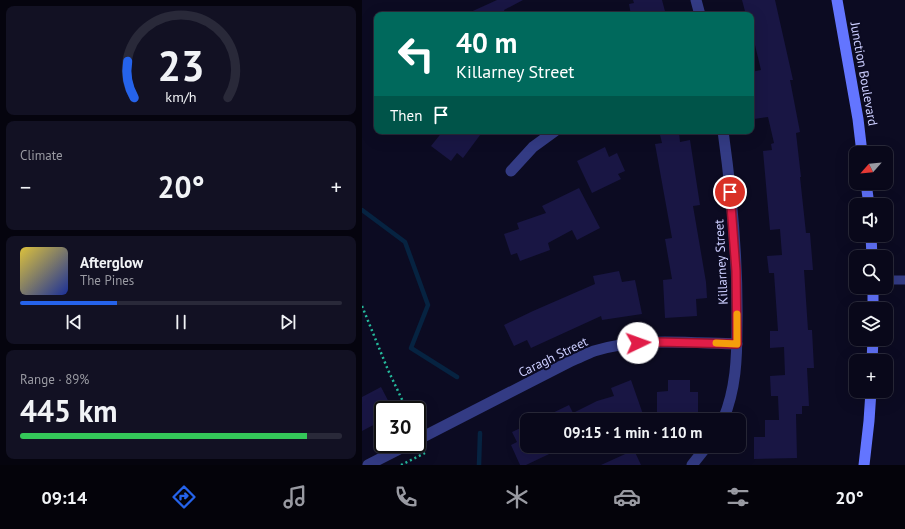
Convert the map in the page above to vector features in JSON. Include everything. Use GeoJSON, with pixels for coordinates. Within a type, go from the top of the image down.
{"type":"FeatureCollection","features":[{"type":"Feature","properties":{"kind":"main road","name":"Junction Boulevard"},"geometry":{"type":"LineString","coordinates":[[837,0],[858,118],[861,146]]}},
{"type":"Feature","properties":{"kind":"main road"},"geometry":{"type":"LineString","coordinates":[[864,465],[871,398]]}},
{"type":"Feature","properties":{"kind":"street"},"geometry":{"type":"LineString","coordinates":[[696,0],[699,12]]}},
{"type":"Feature","properties":{"kind":"street"},"geometry":{"type":"LineString","coordinates":[[511,171],[533,147],[551,134]]}},
{"type":"Feature","properties":{"kind":"street","name":"Killarney Street"},"geometry":{"type":"LineString","coordinates":[[723,134],[736,263],[737,344],[736,372],[726,413]]}},
{"type":"Feature","properties":{"kind":"street","name":"Caragh Street"},"geometry":{"type":"LineString","coordinates":[[426,435],[571,361],[594,351],[638,343],[658,342],[737,344]]}},
{"type":"Feature","properties":{"kind":"street"},"geometry":{"type":"LineString","coordinates":[[368,465],[391,453]]}},
{"type":"Feature","properties":{"kind":"street"},"geometry":{"type":"LineString","coordinates":[[692,465],[701,453]]}},
{"type":"Feature","properties":{"kind":"lane"},"geometry":{"type":"LineString","coordinates":[[893,280],[905,280]]}},
{"type":"Feature","properties":{"kind":"path"},"geometry":{"type":"LineString","coordinates":[[362,306],[388,370],[403,401]]}},
{"type":"Feature","properties":{"kind":"path"},"geometry":{"type":"LineString","coordinates":[[401,465],[428,451]]}},
{"type":"Feature","properties":{"kind":"building"},"geometry":{"type":"Polygon","coordinates":[[[497,0],[523,0],[504,10],[505,12],[471,12],[497,0]]]}},
{"type":"Feature","properties":{"kind":"building"},"geometry":{"type":"Polygon","coordinates":[[[633,0],[662,0],[665,12],[630,12],[629,4],[634,3],[633,0]]]}},
{"type":"Feature","properties":{"kind":"building"},"geometry":{"type":"Polygon","coordinates":[[[742,0],[775,0],[793,80],[790,80],[800,132],[796,133],[800,177],[806,233],[810,233],[813,270],[804,270],[808,330],[812,330],[814,368],[807,368],[809,406],[802,406],[802,414],[796,414],[797,458],[754,459],[754,437],[765,437],[765,420],[779,420],[778,396],[771,396],[770,376],[785,375],[784,347],[770,348],[770,331],[778,331],[774,273],[769,273],[767,256],[782,255],[780,229],[770,230],[763,151],[772,150],[771,144],[774,143],[768,117],[754,119],[754,71],[761,70],[754,41],[754,12],[745,12],[742,0]]]}},
{"type":"Feature","properties":{"kind":"building"},"geometry":{"type":"Polygon","coordinates":[[[441,134],[481,134],[463,158],[457,153],[451,161],[431,146],[441,134]]]}},
{"type":"Feature","properties":{"kind":"building"},"geometry":{"type":"Polygon","coordinates":[[[679,134],[680,142],[690,140],[700,205],[693,206],[706,282],[707,298],[696,299],[697,316],[665,318],[663,280],[672,279],[665,239],[672,238],[655,144],[662,143],[660,135],[679,134]]]}},
{"type":"Feature","properties":{"kind":"building"},"geometry":{"type":"Polygon","coordinates":[[[605,147],[609,157],[617,153],[625,171],[618,174],[621,179],[592,193],[577,161],[605,147]]]}},
{"type":"Feature","properties":{"kind":"building"},"geometry":{"type":"Polygon","coordinates":[[[579,188],[600,228],[577,240],[572,230],[548,243],[550,250],[520,261],[517,253],[511,255],[504,234],[519,229],[517,223],[546,213],[542,206],[579,188]]]}},
{"type":"Feature","properties":{"kind":"building"},"geometry":{"type":"Polygon","coordinates":[[[619,271],[622,282],[635,280],[642,314],[602,320],[601,316],[531,348],[527,340],[514,346],[504,325],[595,284],[593,276],[619,271]]]}},
{"type":"Feature","properties":{"kind":"building"},"geometry":{"type":"Polygon","coordinates":[[[631,380],[643,413],[573,413],[597,401],[614,396],[611,388],[631,380]]]}},
{"type":"Feature","properties":{"kind":"building"},"geometry":{"type":"Polygon","coordinates":[[[668,380],[690,380],[690,392],[698,392],[698,413],[657,413],[657,392],[668,391],[668,380]]]}},
{"type":"Feature","properties":{"kind":"building"},"geometry":{"type":"Polygon","coordinates":[[[381,387],[388,401],[374,401],[374,425],[362,431],[362,397],[381,387]]]}},
{"type":"Feature","properties":{"kind":"building"},"geometry":{"type":"Polygon","coordinates":[[[569,405],[573,413],[552,413],[569,405]]]}},
{"type":"Feature","properties":{"kind":"building"},"geometry":{"type":"Polygon","coordinates":[[[520,428],[520,453],[551,453],[526,465],[520,465],[511,445],[517,442],[512,432],[520,428]]]}},
{"type":"Feature","properties":{"kind":"building"},"geometry":{"type":"Polygon","coordinates":[[[627,453],[635,453],[641,465],[601,465],[627,453]]]}},
{"type":"Feature","properties":{"kind":"waterway"},"geometry":{"type":"LineString","coordinates":[[362,210],[405,242],[428,305],[411,348],[457,377]]}},
{"type":"Feature","properties":{"kind":"waterway"},"geometry":{"type":"LineString","coordinates":[[479,465],[480,433]]}},
{"type":"Feature","properties":{"kind":"slow traffic"},"geometry":{"type":"LineString","coordinates":[[716,343],[737,344],[737,314]]}},
{"type":"Feature","properties":{"kind":"route"},"geometry":{"type":"LineString","coordinates":[[638,343],[658,342],[737,344],[736,271],[730,192]]}}]}
